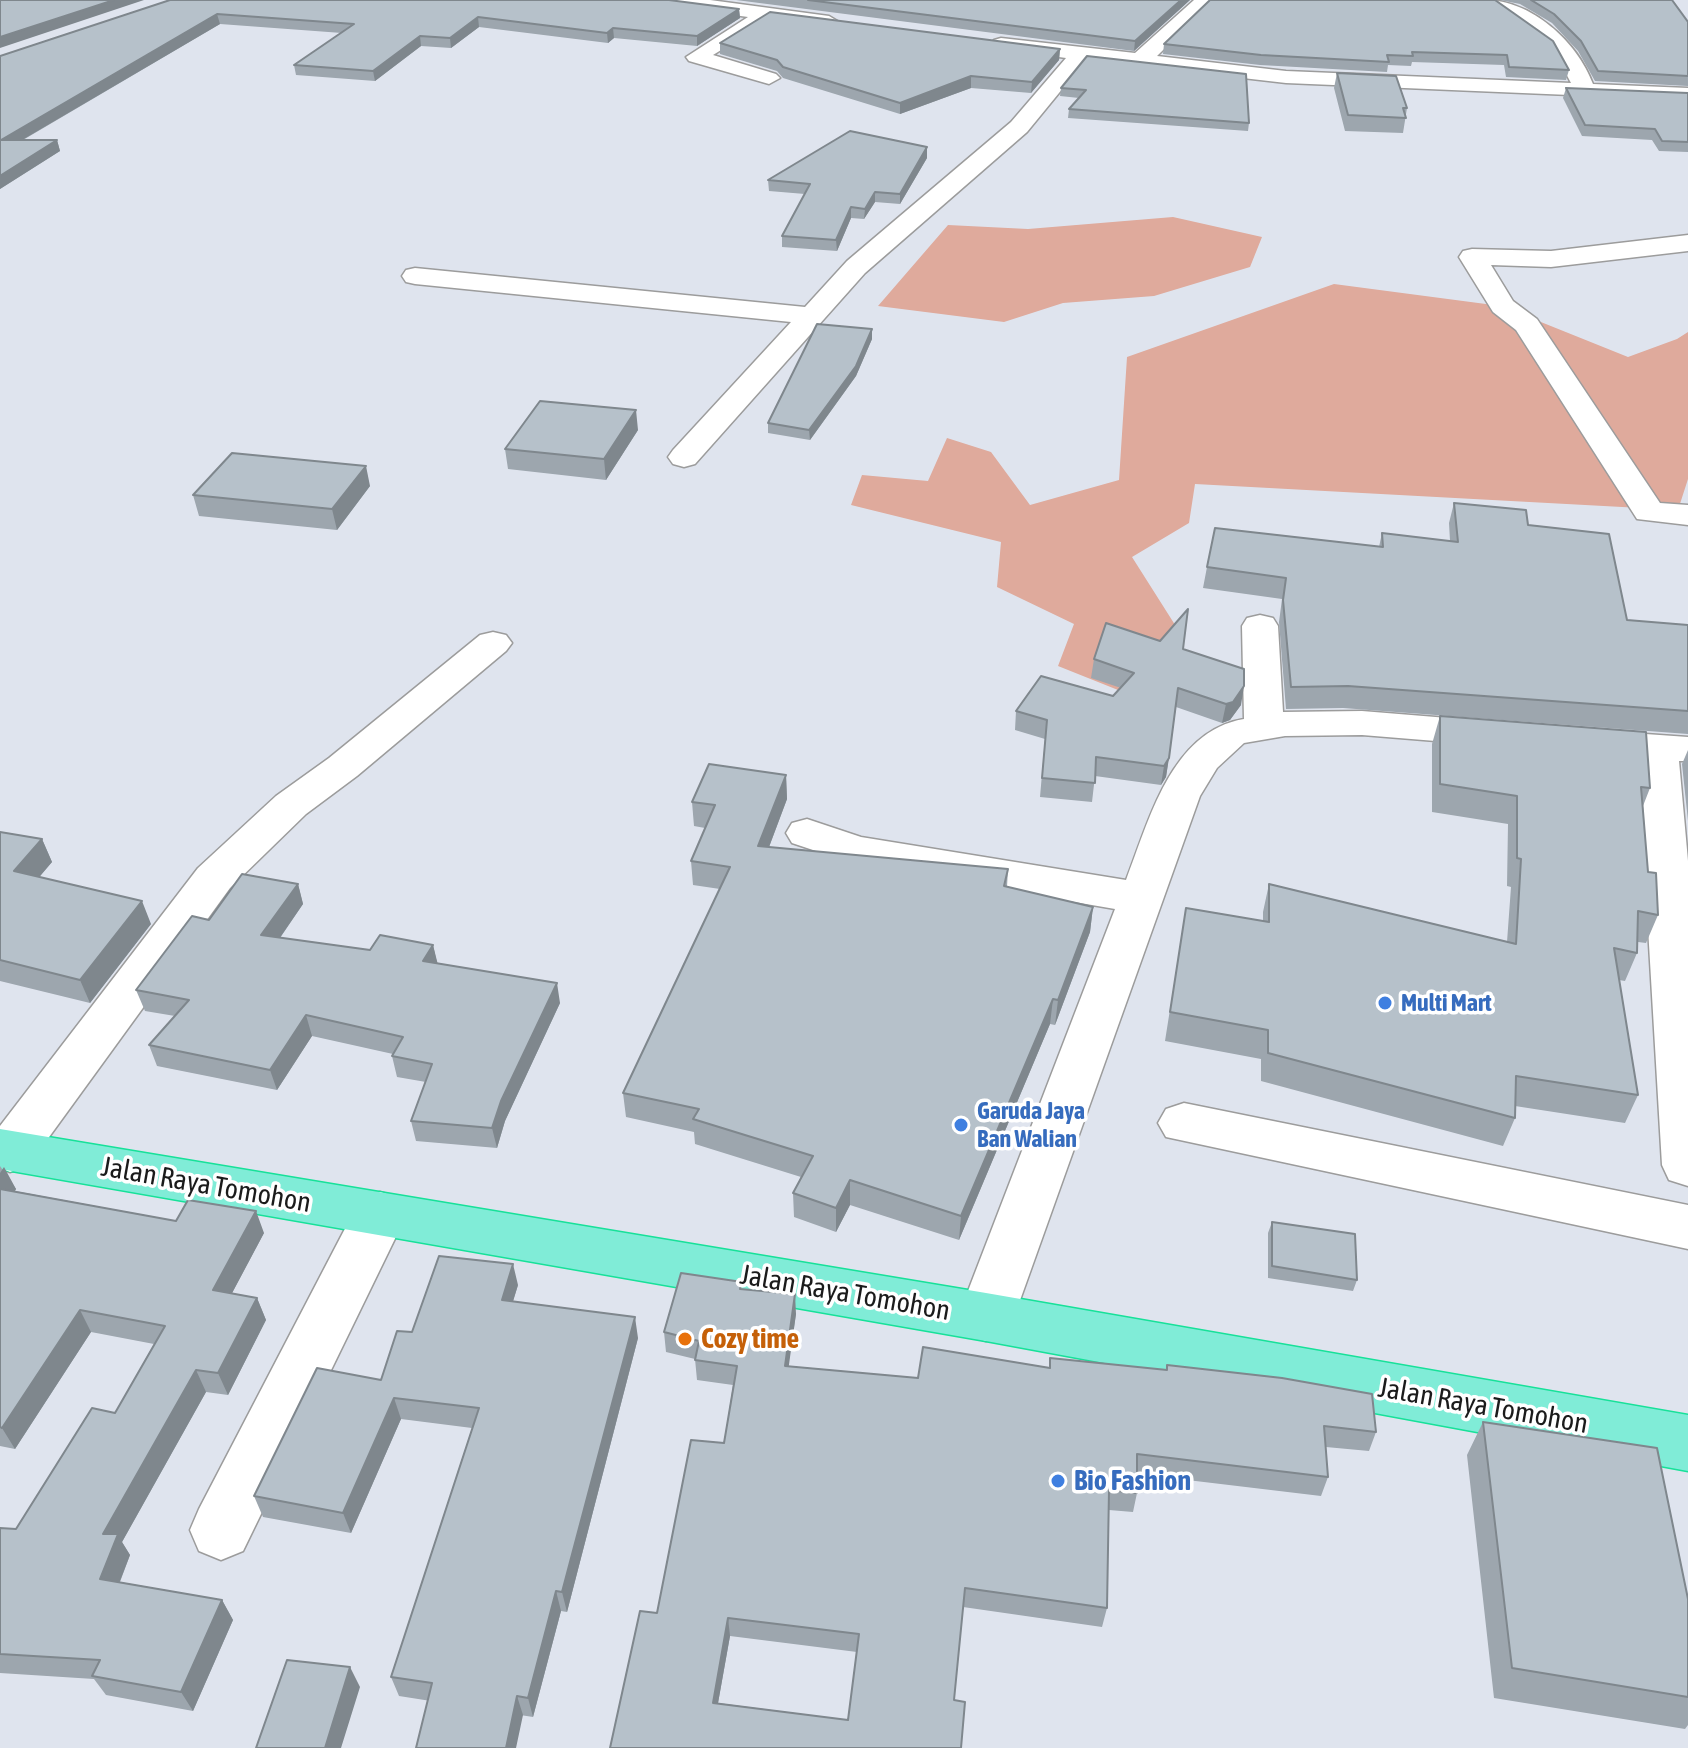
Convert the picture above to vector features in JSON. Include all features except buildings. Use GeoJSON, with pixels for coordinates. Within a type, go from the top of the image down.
{"type":"FeatureCollection","features":[{"type":"Feature","properties":{"kind":"highway","name":"Jalan Raya Tomohon"},"geometry":{"type":"LineString","coordinates":[[5,1150],[986,1317],[1688,1443]]}},
{"type":"Feature","properties":{"kind":"street"},"geometry":{"type":"LineString","coordinates":[[668,0],[812,19],[838,15]]}},
{"type":"Feature","properties":{"kind":"street"},"geometry":{"type":"LineString","coordinates":[[1139,61],[1205,0]]}},
{"type":"Feature","properties":{"kind":"street"},"geometry":{"type":"LineString","coordinates":[[1494,0],[1569,52],[1577,65],[1585,91]]}},
{"type":"Feature","properties":{"kind":"street"},"geometry":{"type":"LineString","coordinates":[[767,13],[696,57],[769,78]]}},
{"type":"Feature","properties":{"kind":"street"},"geometry":{"type":"LineString","coordinates":[[985,42],[1286,77],[1688,94]]}},
{"type":"Feature","properties":{"kind":"street"},"geometry":{"type":"LineString","coordinates":[[684,457],[856,267],[1019,127],[1080,54]]}},
{"type":"Feature","properties":{"kind":"street"},"geometry":{"type":"LineString","coordinates":[[1688,243],[1551,259],[1472,257],[1503,306],[1527,325],[1649,512],[1688,515]]}},
{"type":"Feature","properties":{"kind":"street"},"geometry":{"type":"LineString","coordinates":[[415,276],[812,316]]}},
{"type":"Feature","properties":{"kind":"street"},"geometry":{"type":"LineString","coordinates":[[1260,626],[1264,728]]}},
{"type":"Feature","properties":{"kind":"street"},"geometry":{"type":"LineString","coordinates":[[5,1150],[214,878],[291,805],[343,767],[493,643]]}},
{"type":"Feature","properties":{"kind":"street"},"geometry":{"type":"LineString","coordinates":[[986,1317],[1179,796],[1201,760],[1231,733],[1285,724],[1362,723],[1673,748],[1688,1165]]}},
{"type":"Feature","properties":{"kind":"street"},"geometry":{"type":"LineString","coordinates":[[807,833],[855,850],[1141,898]]}},
{"type":"Feature","properties":{"kind":"street"},"geometry":{"type":"LineString","coordinates":[[1184,1123],[1688,1227]]}},
{"type":"Feature","properties":{"kind":"street"},"geometry":{"type":"LineString","coordinates":[[221,1530],[380,1214]]}},
{"type":"Feature","properties":{"kind":"shaded area"},"geometry":{"type":"Polygon","coordinates":[[[1173,217],[1262,237],[1250,267],[1154,296],[1063,303],[1004,322],[878,306],[948,225],[1028,229],[1173,217]]]}},
{"type":"Feature","properties":{"kind":"shaded area"},"geometry":{"type":"Polygon","coordinates":[[[1334,284],[1501,306],[1628,357],[1688,332],[1688,479],[1678,510],[1195,484],[1189,523],[1132,557],[1177,628],[1118,690],[1058,666],[1074,624],[997,587],[1001,542],[851,505],[862,475],[928,481],[947,438],[991,452],[1030,505],[1119,480],[1127,357],[1334,284]]]}},
{"type":"Feature","properties":{"kind":"place","name":"Multi Mart"},"geometry":{"type":"Point","coordinates":[1385,1003]}},
{"type":"Feature","properties":{"kind":"place","name":"Garuda Jaya Ban Walian"},"geometry":{"type":"Point","coordinates":[961,1125]}},
{"type":"Feature","properties":{"kind":"place","name":"Cozy time"},"geometry":{"type":"Point","coordinates":[685,1339]}},
{"type":"Feature","properties":{"kind":"place","name":"Bio Fashion"},"geometry":{"type":"Point","coordinates":[1058,1481]}}]}
